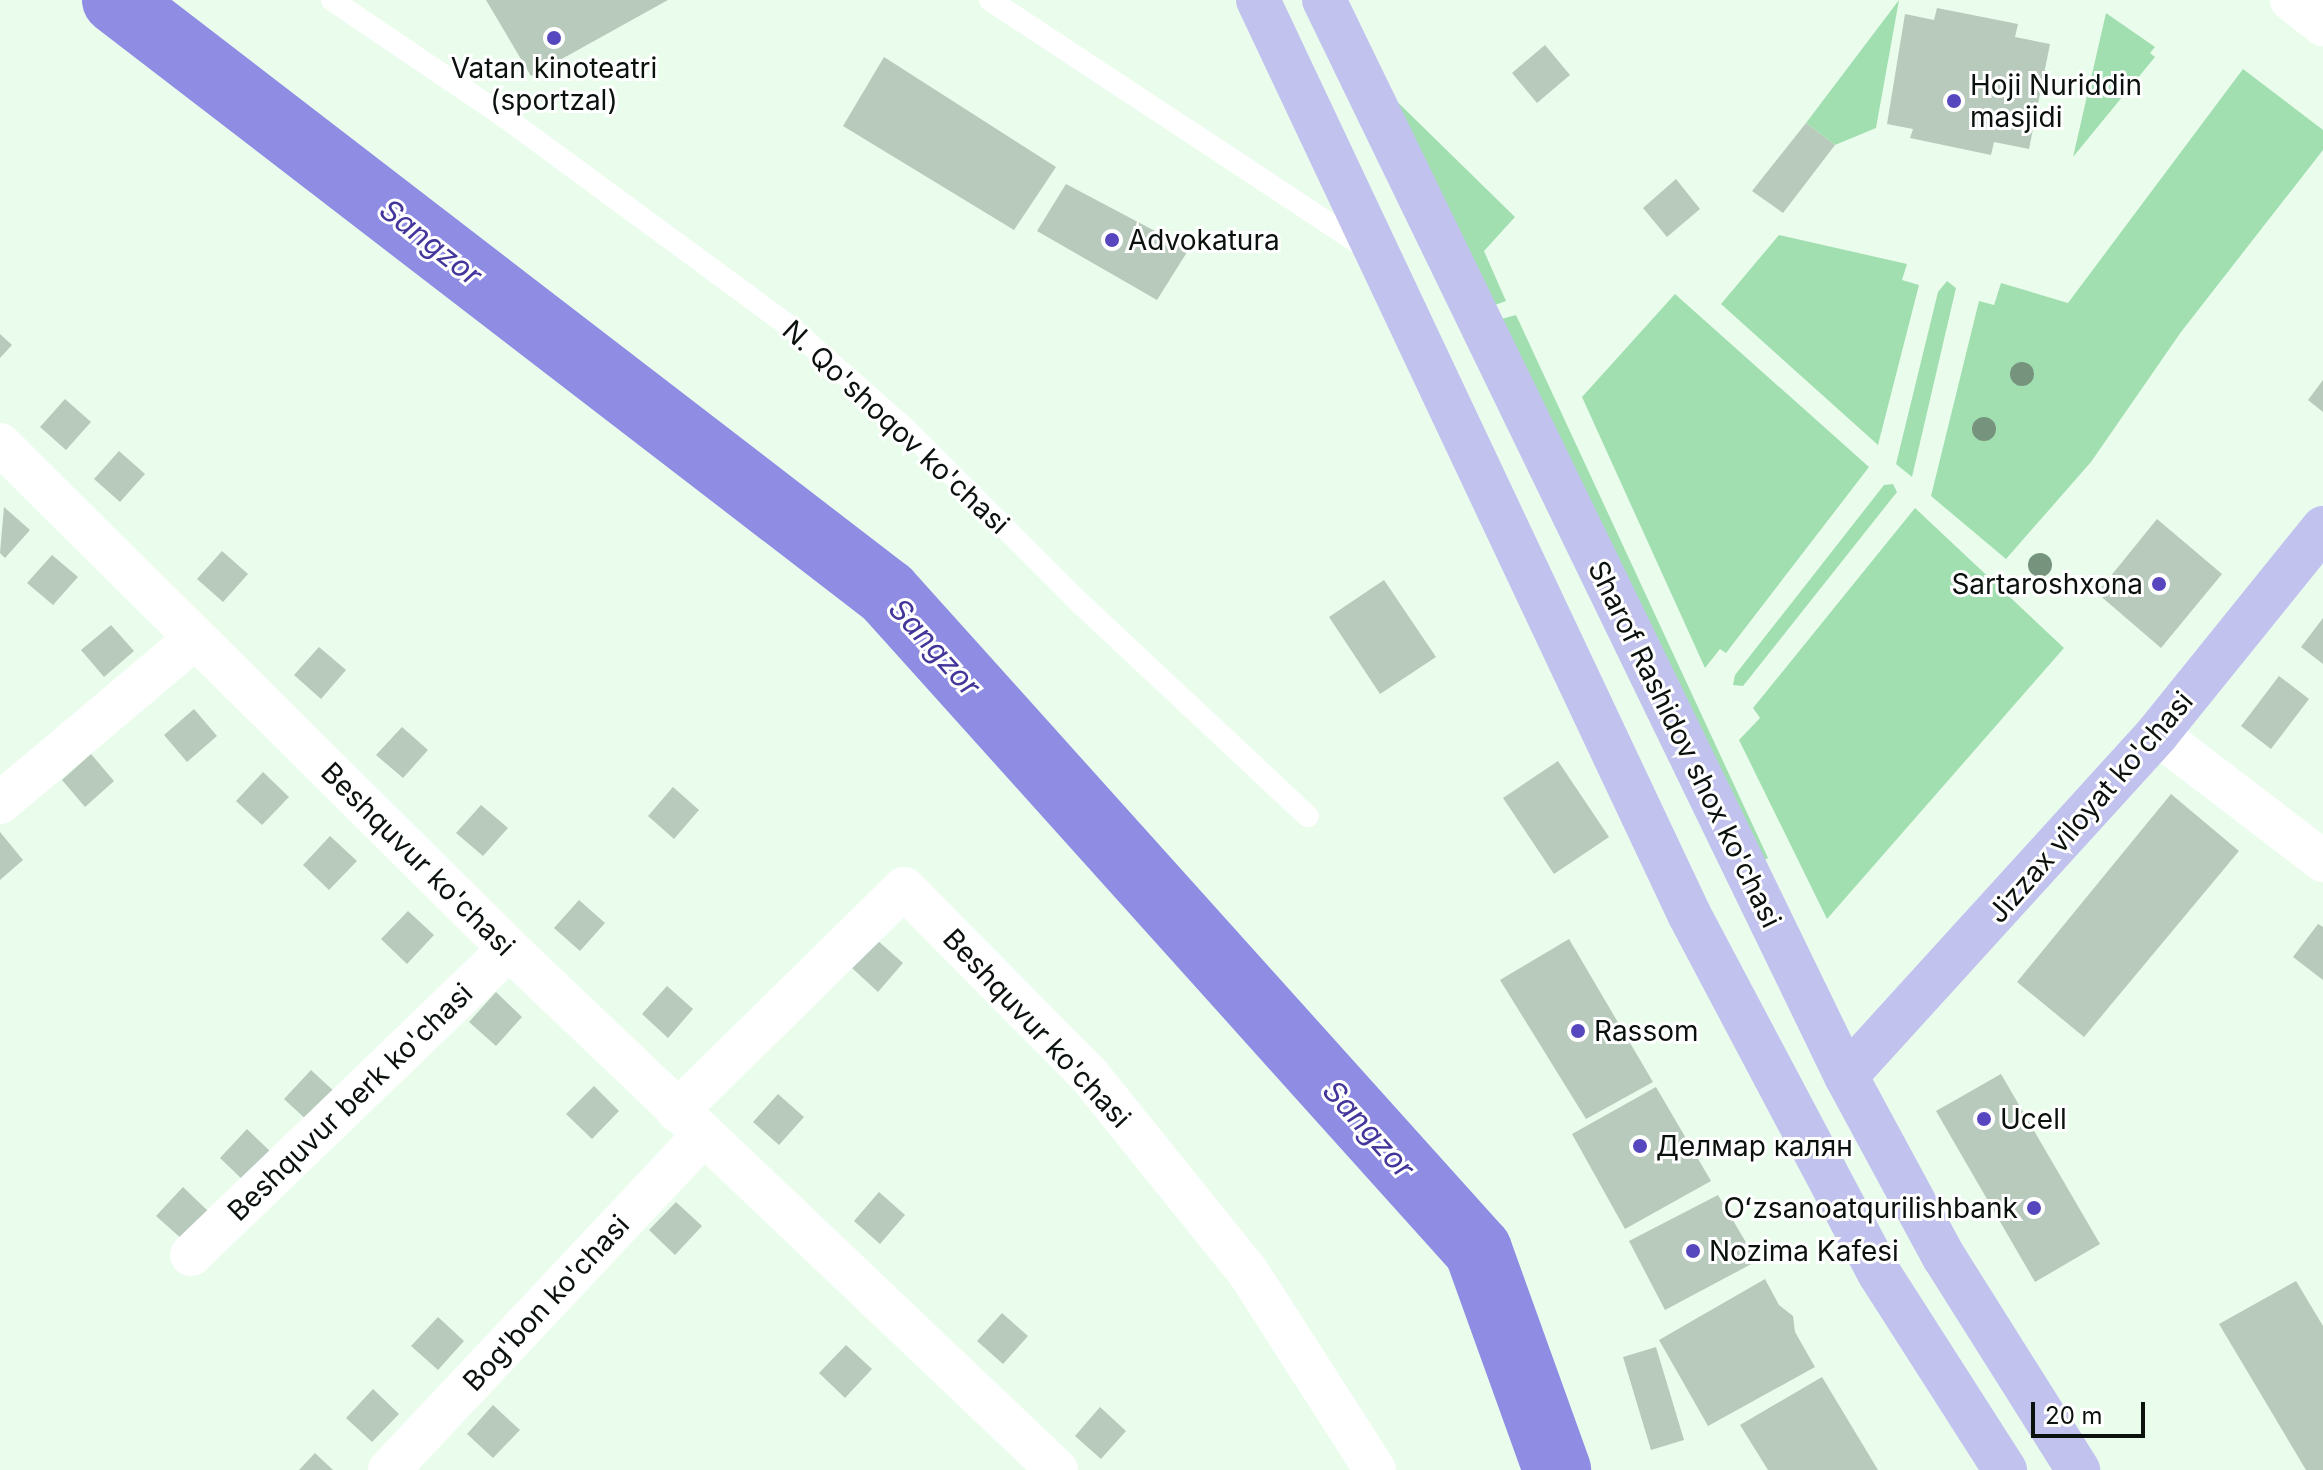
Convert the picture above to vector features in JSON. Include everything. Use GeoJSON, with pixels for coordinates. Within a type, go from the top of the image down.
{"type":"FeatureCollection","features":[{"type":"Feature","properties":{"kind":"main road"},"geometry":{"type":"LineString","coordinates":[[1258,0],[1689,914],[1879,1273],[2005,1470]]}},
{"type":"Feature","properties":{"kind":"main road","name":"Sharof Rashidov shox ko'chasi"},"geometry":{"type":"LineString","coordinates":[[1324,0],[1846,1076],[1944,1257],[2068,1453]]}},
{"type":"Feature","properties":{"kind":"main road","name":"Jizzax viloyat ko'chasi"},"geometry":{"type":"LineString","coordinates":[[1846,1076],[2157,734],[2323,528]]}},
{"type":"Feature","properties":{"kind":"main road"},"geometry":{"type":"LineString","coordinates":[[2005,1470],[2004,1453],[2021,1428],[2034,1423],[2068,1453]]}},
{"type":"Feature","properties":{"kind":"street"},"geometry":{"type":"LineString","coordinates":[[2291,0],[2323,25]]}},
{"type":"Feature","properties":{"kind":"street","name":"Beshquvur ko'chasi"},"geometry":{"type":"LineString","coordinates":[[0,444],[509,949],[1057,1470]]}},
{"type":"Feature","properties":{"kind":"street"},"geometry":{"type":"LineString","coordinates":[[0,803],[195,639]]}},
{"type":"Feature","properties":{"kind":"street"},"geometry":{"type":"LineString","coordinates":[[2157,734],[2323,861]]}},
{"type":"Feature","properties":{"kind":"street","name":"Beshquvur ko'chasi"},"geometry":{"type":"LineString","coordinates":[[690,1124],[904,888],[1089,1075],[1229,1248],[1375,1470]]}},
{"type":"Feature","properties":{"kind":"street","name":"Beshquvur berk ko'chasi"},"geometry":{"type":"LineString","coordinates":[[191,1255],[509,949]]}},
{"type":"Feature","properties":{"kind":"street","name":"Bog'bon ko'chasi"},"geometry":{"type":"LineString","coordinates":[[389,1470],[690,1124]]}},
{"type":"Feature","properties":{"kind":"lane","name":"N. Qo'shoqov ko'chasi"},"geometry":{"type":"LineString","coordinates":[[332,0],[506,118],[789,326],[907,430],[1080,603],[1308,816]]}},
{"type":"Feature","properties":{"kind":"lane"},"geometry":{"type":"LineString","coordinates":[[990,0],[1382,258]]}},
{"type":"Feature","properties":{"kind":"green space"},"geometry":{"type":"Polygon","coordinates":[[[1899,0],[1876,128],[1835,145],[1806,123],[1899,0]]]}},
{"type":"Feature","properties":{"kind":"green space"},"geometry":{"type":"Polygon","coordinates":[[[2106,13],[2155,47],[2150,53],[2155,57],[2073,157],[2106,13]]]}},
{"type":"Feature","properties":{"kind":"green space"},"geometry":{"type":"Polygon","coordinates":[[[2243,69],[2323,130],[2323,150],[2181,332],[2091,462],[2006,559],[1931,496],[1979,301],[1994,305],[2001,283],[2068,303],[2243,69]]]}},
{"type":"Feature","properties":{"kind":"green space"},"geometry":{"type":"Polygon","coordinates":[[[1375,80],[1515,217],[1484,251],[1506,301],[1484,309],[1375,80]]]}},
{"type":"Feature","properties":{"kind":"green space"},"geometry":{"type":"Polygon","coordinates":[[[1779,235],[1907,264],[1902,280],[1919,285],[1878,445],[1721,304],[1779,235]]]}},
{"type":"Feature","properties":{"kind":"green space"},"geometry":{"type":"Polygon","coordinates":[[[1947,281],[1956,288],[1912,477],[1896,464],[1938,292],[1947,281]]]}},
{"type":"Feature","properties":{"kind":"green space"},"geometry":{"type":"Polygon","coordinates":[[[1675,294],[1869,467],[1726,653],[1720,649],[1705,668],[1582,397],[1675,294]]]}},
{"type":"Feature","properties":{"kind":"green space"},"geometry":{"type":"Polygon","coordinates":[[[1516,315],[1768,858],[1753,866],[1490,322],[1516,315]]]}},
{"type":"Feature","properties":{"kind":"green space"},"geometry":{"type":"Polygon","coordinates":[[[1893,484],[1897,492],[1743,686],[1733,685],[1735,675],[1884,485],[1893,484]]]}},
{"type":"Feature","properties":{"kind":"green space"},"geometry":{"type":"Polygon","coordinates":[[[1915,508],[2064,648],[1827,919],[1739,740],[1760,718],[1753,708],[1915,508]]]}},
{"type":"Feature","properties":{"kind":"building","name":"Vatan kinoteatri (sportzal)"},"geometry":{"type":"Polygon","coordinates":[[[486,0],[668,0],[531,76],[486,0]]]}},
{"type":"Feature","properties":{"kind":"building"},"geometry":{"type":"Polygon","coordinates":[[[1937,8],[2018,24],[2015,37],[2050,44],[2029,149],[1994,142],[1991,155],[1910,138],[1913,129],[1887,124],[1905,14],[1934,20],[1937,8]]]}},
{"type":"Feature","properties":{"kind":"building"},"geometry":{"type":"Polygon","coordinates":[[[1545,45],[1570,75],[1537,103],[1512,73],[1545,45]]]}},
{"type":"Feature","properties":{"kind":"building"},"geometry":{"type":"Polygon","coordinates":[[[884,57],[1056,167],[1014,230],[843,126],[884,57]]]}},
{"type":"Feature","properties":{"kind":"building"},"geometry":{"type":"Polygon","coordinates":[[[1806,123],[1835,145],[1783,213],[1752,191],[1806,123]]]}},
{"type":"Feature","properties":{"kind":"building"},"geometry":{"type":"Polygon","coordinates":[[[1676,179],[1700,209],[1667,237],[1643,208],[1676,179]]]}},
{"type":"Feature","properties":{"kind":"building","name":"Advokatura"},"geometry":{"type":"Polygon","coordinates":[[[1066,184],[1189,249],[1157,300],[1037,231],[1066,184]]]}},
{"type":"Feature","properties":{"kind":"building"},"geometry":{"type":"Polygon","coordinates":[[[0,334],[12,345],[0,358],[0,334]]]}},
{"type":"Feature","properties":{"kind":"building"},"geometry":{"type":"Polygon","coordinates":[[[2323,380],[2323,412],[2308,400],[2323,380]]]}},
{"type":"Feature","properties":{"kind":"building"},"geometry":{"type":"Polygon","coordinates":[[[65,399],[91,422],[66,450],[40,427],[65,399]]]}},
{"type":"Feature","properties":{"kind":"building"},"geometry":{"type":"Polygon","coordinates":[[[119,451],[145,474],[120,502],[94,479],[119,451]]]}},
{"type":"Feature","properties":{"kind":"building"},"geometry":{"type":"Polygon","coordinates":[[[4,507],[30,530],[5,558],[0,553],[4,507]]]}},
{"type":"Feature","properties":{"kind":"building","name":"Sartaroshxona"},"geometry":{"type":"Polygon","coordinates":[[[2157,519],[2222,574],[2161,648],[2097,593],[2157,519]]]}},
{"type":"Feature","properties":{"kind":"building"},"geometry":{"type":"Polygon","coordinates":[[[222,551],[248,574],[223,602],[197,579],[222,551]]]}},
{"type":"Feature","properties":{"kind":"building"},"geometry":{"type":"Polygon","coordinates":[[[52,555],[78,577],[53,605],[27,583],[52,555]]]}},
{"type":"Feature","properties":{"kind":"building"},"geometry":{"type":"Polygon","coordinates":[[[1384,580],[1436,657],[1380,694],[1329,617],[1384,580]]]}},
{"type":"Feature","properties":{"kind":"building"},"geometry":{"type":"Polygon","coordinates":[[[2323,618],[2323,664],[2301,647],[2323,618]]]}},
{"type":"Feature","properties":{"kind":"building"},"geometry":{"type":"Polygon","coordinates":[[[111,625],[134,651],[104,677],[81,650],[111,625]]]}},
{"type":"Feature","properties":{"kind":"building"},"geometry":{"type":"Polygon","coordinates":[[[319,647],[346,670],[321,699],[294,675],[319,647]]]}},
{"type":"Feature","properties":{"kind":"building"},"geometry":{"type":"Polygon","coordinates":[[[2279,676],[2309,699],[2271,749],[2241,726],[2279,676]]]}},
{"type":"Feature","properties":{"kind":"building"},"geometry":{"type":"Polygon","coordinates":[[[194,709],[217,736],[187,762],[164,735],[194,709]]]}},
{"type":"Feature","properties":{"kind":"building"},"geometry":{"type":"Polygon","coordinates":[[[402,727],[428,750],[403,778],[376,755],[402,727]]]}},
{"type":"Feature","properties":{"kind":"building"},"geometry":{"type":"Polygon","coordinates":[[[91,754],[114,781],[85,807],[62,780],[91,754]]]}},
{"type":"Feature","properties":{"kind":"building"},"geometry":{"type":"Polygon","coordinates":[[[1558,761],[1609,837],[1554,874],[1503,798],[1558,761]]]}},
{"type":"Feature","properties":{"kind":"building"},"geometry":{"type":"Polygon","coordinates":[[[263,772],[289,797],[262,825],[236,801],[263,772]]]}},
{"type":"Feature","properties":{"kind":"building"},"geometry":{"type":"Polygon","coordinates":[[[673,787],[699,810],[674,839],[648,816],[673,787]]]}},
{"type":"Feature","properties":{"kind":"building"},"geometry":{"type":"Polygon","coordinates":[[[2171,794],[2239,851],[2084,1037],[2017,982],[2171,794]]]}},
{"type":"Feature","properties":{"kind":"building"},"geometry":{"type":"Polygon","coordinates":[[[481,805],[508,828],[483,856],[456,833],[481,805]]]}},
{"type":"Feature","properties":{"kind":"building"},"geometry":{"type":"Polygon","coordinates":[[[0,832],[23,860],[0,880],[0,832]]]}},
{"type":"Feature","properties":{"kind":"building"},"geometry":{"type":"Polygon","coordinates":[[[330,836],[357,861],[329,890],[303,865],[330,836]]]}},
{"type":"Feature","properties":{"kind":"building"},"geometry":{"type":"Polygon","coordinates":[[[579,900],[605,923],[580,951],[554,928],[579,900]]]}},
{"type":"Feature","properties":{"kind":"building"},"geometry":{"type":"Polygon","coordinates":[[[408,911],[434,935],[407,964],[381,939],[408,911]]]}},
{"type":"Feature","properties":{"kind":"building"},"geometry":{"type":"Polygon","coordinates":[[[2318,924],[2323,927],[2323,980],[2293,957],[2318,924]]]}},
{"type":"Feature","properties":{"kind":"building","name":"Rassom"},"geometry":{"type":"Polygon","coordinates":[[[1569,939],[1653,1082],[1586,1119],[1500,980],[1569,939]]]}},
{"type":"Feature","properties":{"kind":"building"},"geometry":{"type":"Polygon","coordinates":[[[877,940],[903,963],[878,992],[852,968],[877,940]]]}},
{"type":"Feature","properties":{"kind":"building"},"geometry":{"type":"Polygon","coordinates":[[[667,986],[693,1009],[668,1038],[642,1014],[667,986]]]}},
{"type":"Feature","properties":{"kind":"building"},"geometry":{"type":"Polygon","coordinates":[[[496,992],[522,1017],[496,1046],[469,1022],[496,992]]]}},
{"type":"Feature","properties":{"kind":"building"},"geometry":{"type":"Polygon","coordinates":[[[311,1070],[337,1094],[310,1123],[284,1099],[311,1070]]]}},
{"type":"Feature","properties":{"kind":"building"},"geometry":{"type":"Polygon","coordinates":[[[2001,1074],[2100,1244],[2035,1282],[1936,1111],[2001,1074]]]}},
{"type":"Feature","properties":{"kind":"building"},"geometry":{"type":"Polygon","coordinates":[[[594,1086],[619,1111],[592,1139],[566,1114],[594,1086]]]}},
{"type":"Feature","properties":{"kind":"building"},"geometry":{"type":"Polygon","coordinates":[[[1656,1087],[1711,1181],[1625,1229],[1572,1134],[1656,1087]]]}},
{"type":"Feature","properties":{"kind":"building"},"geometry":{"type":"Polygon","coordinates":[[[778,1094],[804,1117],[779,1145],[753,1122],[778,1094]]]}},
{"type":"Feature","properties":{"kind":"building"},"geometry":{"type":"Polygon","coordinates":[[[247,1129],[273,1154],[246,1183],[220,1158],[247,1129]]]}},
{"type":"Feature","properties":{"kind":"building"},"geometry":{"type":"Polygon","coordinates":[[[183,1187],[209,1212],[183,1240],[156,1216],[183,1187]]]}},
{"type":"Feature","properties":{"kind":"building"},"geometry":{"type":"Polygon","coordinates":[[[879,1192],[905,1215],[880,1244],[854,1221],[879,1192]]]}},
{"type":"Feature","properties":{"kind":"building","name":"Nozima Kafesi"},"geometry":{"type":"Polygon","coordinates":[[[1718,1195],[1757,1261],[1665,1310],[1629,1241],[1718,1195]]]}},
{"type":"Feature","properties":{"kind":"building"},"geometry":{"type":"Polygon","coordinates":[[[676,1202],[702,1226],[675,1255],[649,1230],[676,1202]]]}},
{"type":"Feature","properties":{"kind":"building"},"geometry":{"type":"Polygon","coordinates":[[[1765,1279],[1779,1305],[1793,1316],[1795,1332],[1815,1367],[1708,1426],[1659,1340],[1765,1279]]]}},
{"type":"Feature","properties":{"kind":"building"},"geometry":{"type":"Polygon","coordinates":[[[2296,1281],[2323,1326],[2323,1470],[2306,1470],[2219,1324],[2296,1281]]]}},
{"type":"Feature","properties":{"kind":"building"},"geometry":{"type":"Polygon","coordinates":[[[1002,1313],[1028,1336],[1003,1364],[977,1341],[1002,1313]]]}},
{"type":"Feature","properties":{"kind":"building"},"geometry":{"type":"Polygon","coordinates":[[[438,1317],[464,1341],[438,1370],[411,1346],[438,1317]]]}},
{"type":"Feature","properties":{"kind":"building"},"geometry":{"type":"Polygon","coordinates":[[[846,1345],[872,1369],[845,1398],[819,1373],[846,1345]]]}},
{"type":"Feature","properties":{"kind":"building"},"geometry":{"type":"Polygon","coordinates":[[[1656,1347],[1684,1440],[1651,1450],[1623,1357],[1656,1347]]]}},
{"type":"Feature","properties":{"kind":"building"},"geometry":{"type":"Polygon","coordinates":[[[1822,1377],[1878,1470],[1768,1470],[1740,1425],[1822,1377]]]}},
{"type":"Feature","properties":{"kind":"building"},"geometry":{"type":"Polygon","coordinates":[[[373,1389],[399,1414],[372,1442],[346,1418],[373,1389]]]}},
{"type":"Feature","properties":{"kind":"building"},"geometry":{"type":"Polygon","coordinates":[[[493,1405],[520,1430],[493,1458],[467,1434],[493,1405]]]}},
{"type":"Feature","properties":{"kind":"building"},"geometry":{"type":"Polygon","coordinates":[[[1100,1407],[1126,1431],[1101,1459],[1075,1436],[1100,1407]]]}},
{"type":"Feature","properties":{"kind":"building"},"geometry":{"type":"Polygon","coordinates":[[[315,1453],[333,1470],[299,1470],[315,1453]]]}},
{"type":"Feature","properties":{"kind":"waterway","name":"Sangzor"},"geometry":{"type":"LineString","coordinates":[[116,0],[887,593],[1478,1250],[1557,1470]]}},
{"type":"Feature","properties":{"kind":"place","name":"Vatan kinoteatri (sportzal)"},"geometry":{"type":"Point","coordinates":[554,38]}},
{"type":"Feature","properties":{"kind":"place","name":"Hoji Nuriddin masjidi"},"geometry":{"type":"Point","coordinates":[1954,101]}},
{"type":"Feature","properties":{"kind":"place","name":"Advokatura"},"geometry":{"type":"Point","coordinates":[1112,240]}},
{"type":"Feature","properties":{"kind":"place","name":"Sartaroshxona"},"geometry":{"type":"Point","coordinates":[2159,584]}},
{"type":"Feature","properties":{"kind":"place","name":"Rassom"},"geometry":{"type":"Point","coordinates":[1578,1031]}},
{"type":"Feature","properties":{"kind":"place","name":"Ucell"},"geometry":{"type":"Point","coordinates":[1984,1119]}},
{"type":"Feature","properties":{"kind":"place","name":"Делмар калян"},"geometry":{"type":"Point","coordinates":[1640,1146]}},
{"type":"Feature","properties":{"kind":"place","name":"Oʻzsanoatqurilishbank"},"geometry":{"type":"Point","coordinates":[2034,1208]}},
{"type":"Feature","properties":{"kind":"place","name":"Nozima Kafesi"},"geometry":{"type":"Point","coordinates":[1693,1251]}}]}
